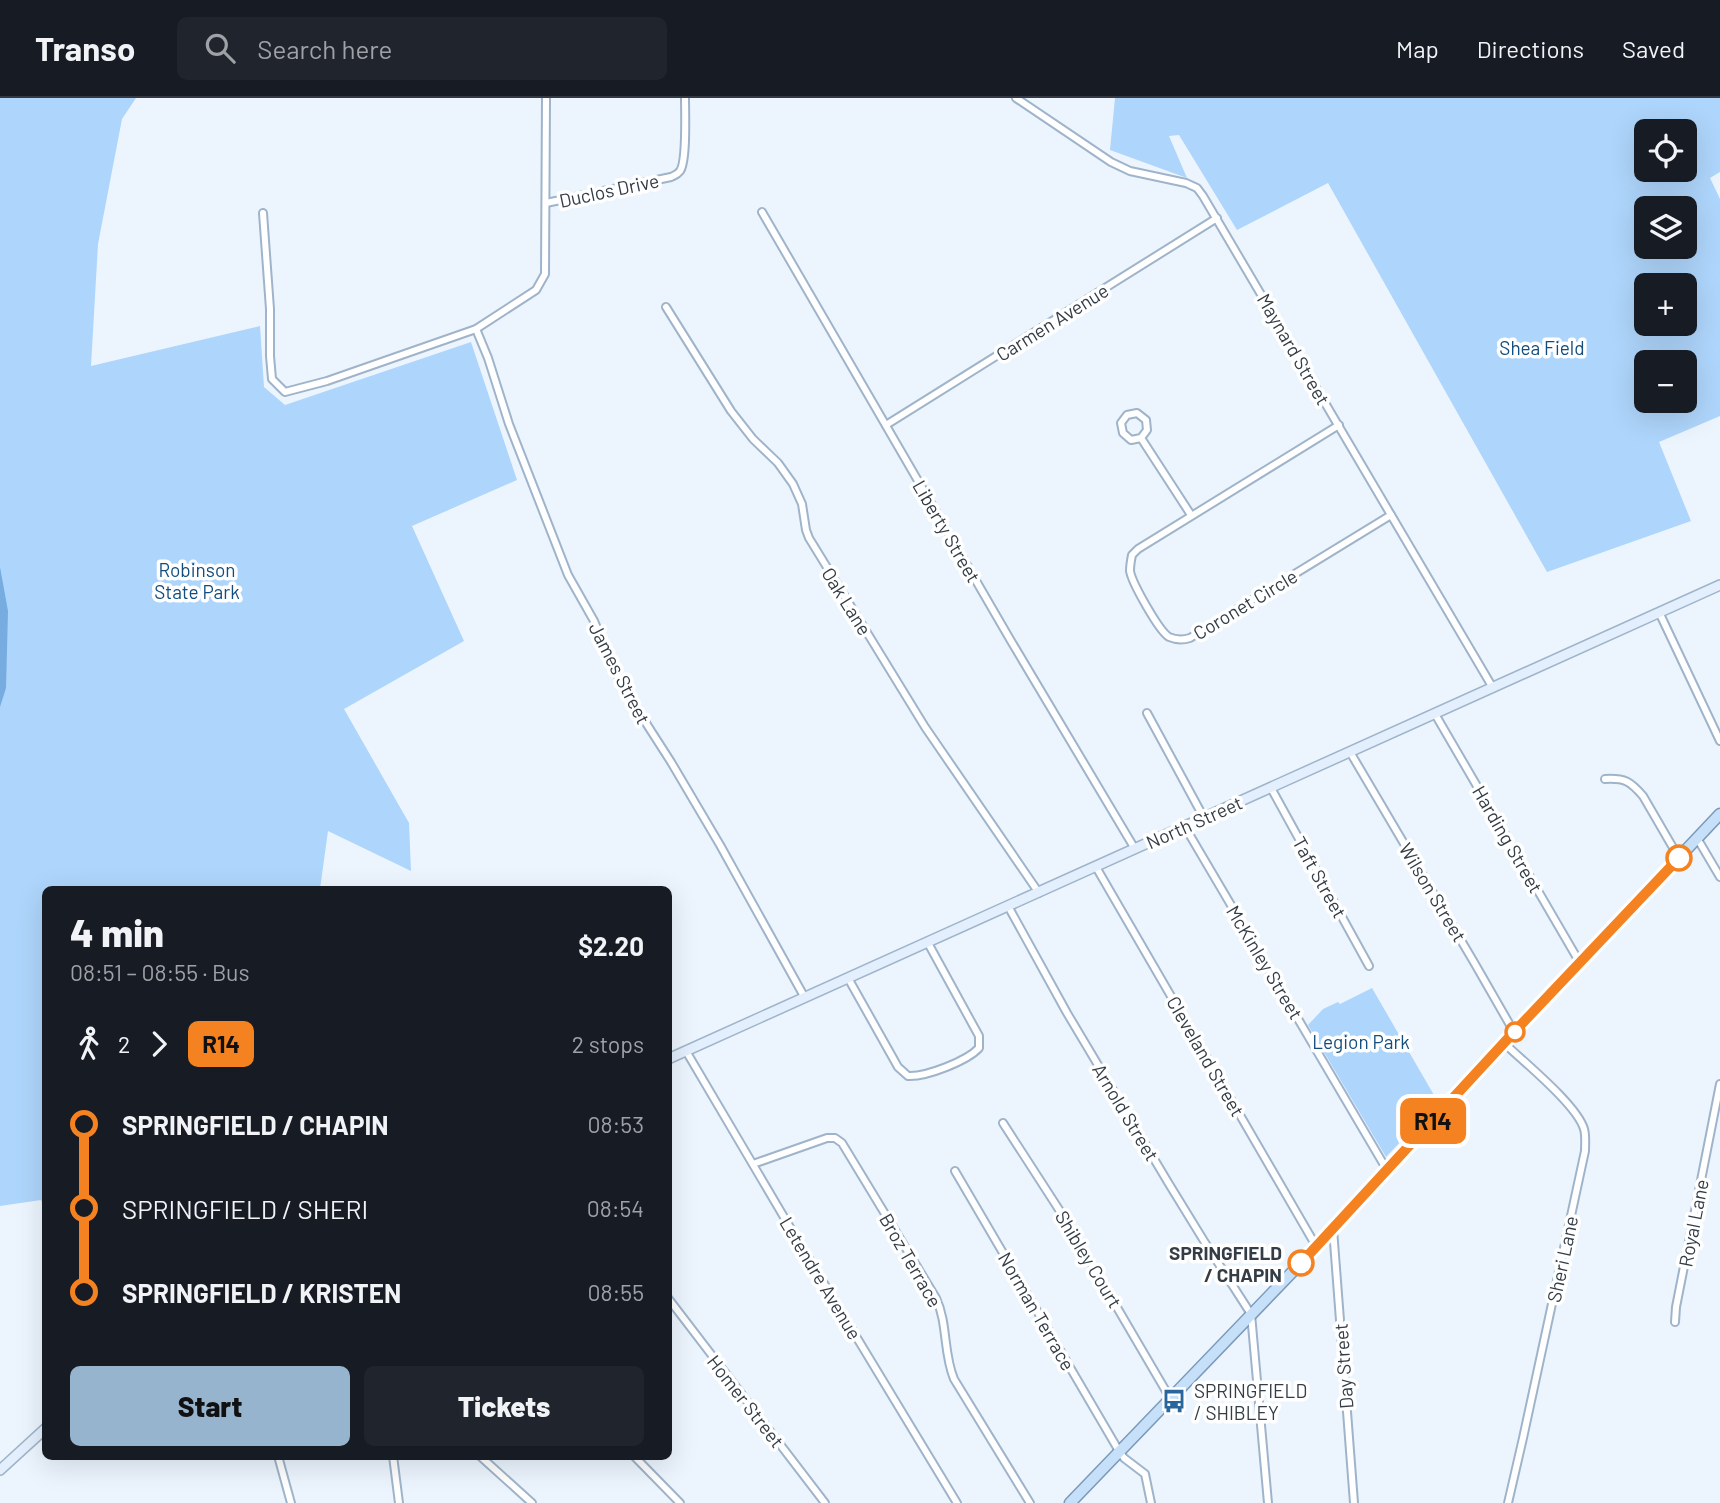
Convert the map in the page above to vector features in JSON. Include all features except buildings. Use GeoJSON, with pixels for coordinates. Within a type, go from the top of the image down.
{"type":"FeatureCollection","features":[{"type":"Feature","properties":{"kind":"main road","name":"North Street"},"geometry":{"type":"LineString","coordinates":[[672,1057],[1720,585]]}},
{"type":"Feature","properties":{"kind":"main road"},"geometry":{"type":"LineString","coordinates":[[1070,1503],[1388,1170],[1720,814]]}},
{"type":"Feature","properties":{"kind":"main road"},"geometry":{"type":"LineString","coordinates":[[0,1470],[42,1432]]}},
{"type":"Feature","properties":{"kind":"street"},"geometry":{"type":"LineString","coordinates":[[263,213],[272,379],[285,392],[327,381],[476,329],[536,290],[545,274],[546,98]]}},
{"type":"Feature","properties":{"kind":"street","name":"Duclos Drive"},"geometry":{"type":"LineString","coordinates":[[546,203],[678,174],[684,155],[685,98]]}},
{"type":"Feature","properties":{"kind":"street","name":"Maynard Street"},"geometry":{"type":"LineString","coordinates":[[1016,98],[1111,162],[1130,171],[1186,183],[1197,188],[1493,688]]}},
{"type":"Feature","properties":{"kind":"street","name":"Liberty Street"},"geometry":{"type":"LineString","coordinates":[[762,212],[1135,849]]}},
{"type":"Feature","properties":{"kind":"street","name":"Carmen Avenue"},"geometry":{"type":"LineString","coordinates":[[886,425],[1217,218]]}},
{"type":"Feature","properties":{"kind":"street","name":"Oak Lane"},"geometry":{"type":"LineString","coordinates":[[667,307],[731,411],[753,439],[778,463],[793,484],[802,504],[809,538],[925,727],[1039,893]]}},
{"type":"Feature","properties":{"kind":"street","name":"James Street"},"geometry":{"type":"LineString","coordinates":[[476,329],[513,435],[568,575],[594,621],[612,665],[720,845],[805,998]]}},
{"type":"Feature","properties":{"kind":"street"},"geometry":{"type":"LineString","coordinates":[[1138,413],[1146,420],[1147,430],[1141,438],[1131,440],[1122,433],[1121,423],[1127,415],[1138,413]]}},
{"type":"Feature","properties":{"kind":"street","name":"Coronet Circle"},"geometry":{"type":"LineString","coordinates":[[1339,425],[1146,543],[1132,555],[1130,573],[1134,582],[1167,636],[1185,640],[1391,515]]}},
{"type":"Feature","properties":{"kind":"street"},"geometry":{"type":"LineString","coordinates":[[1141,438],[1191,515]]}},
{"type":"Feature","properties":{"kind":"street"},"geometry":{"type":"LineString","coordinates":[[1659,612],[1720,741]]}},
{"type":"Feature","properties":{"kind":"street"},"geometry":{"type":"LineString","coordinates":[[1147,713],[1204,818]]}},
{"type":"Feature","properties":{"kind":"street","name":"Harding Street"},"geometry":{"type":"LineString","coordinates":[[1435,714],[1580,963]]}},
{"type":"Feature","properties":{"kind":"street","name":"Wilson Street"},"geometry":{"type":"LineString","coordinates":[[1350,752],[1514,1032]]}},
{"type":"Feature","properties":{"kind":"street"},"geometry":{"type":"LineString","coordinates":[[1605,779],[1618,778],[1636,788],[1679,858]]}},
{"type":"Feature","properties":{"kind":"street","name":"Taft Street"},"geometry":{"type":"LineString","coordinates":[[1271,788],[1369,966]]}},
{"type":"Feature","properties":{"kind":"street","name":"McKinley Street"},"geometry":{"type":"LineString","coordinates":[[1185,827],[1388,1170]]}},
{"type":"Feature","properties":{"kind":"street"},"geometry":{"type":"LineString","coordinates":[[1698,838],[1720,877]]}},
{"type":"Feature","properties":{"kind":"street","name":"Cleveland Street"},"geometry":{"type":"LineString","coordinates":[[1096,867],[1316,1246]]}},
{"type":"Feature","properties":{"kind":"street","name":"Arnold Street"},"geometry":{"type":"LineString","coordinates":[[1009,906],[1067,1013],[1169,1184],[1251,1314]]}},
{"type":"Feature","properties":{"kind":"street"},"geometry":{"type":"LineString","coordinates":[[848,978],[898,1067],[908,1076],[923,1076],[968,1056],[979,1048],[979,1037],[928,943]]}},
{"type":"Feature","properties":{"kind":"street","name":"Sheri Lane"},"geometry":{"type":"LineString","coordinates":[[1504,1043],[1572,1109],[1581,1123],[1585,1136],[1585,1151],[1523,1438],[1504,1503]]}},
{"type":"Feature","properties":{"kind":"street","name":"Letendre Avenue"},"geometry":{"type":"LineString","coordinates":[[686,1051],[957,1503]]}},
{"type":"Feature","properties":{"kind":"street","name":"Royal Lane"},"geometry":{"type":"LineString","coordinates":[[1675,1322],[1720,1084]]}},
{"type":"Feature","properties":{"kind":"street","name":"Shibley Court"},"geometry":{"type":"LineString","coordinates":[[1003,1124],[1067,1222],[1170,1398]]}},
{"type":"Feature","properties":{"kind":"street","name":"Broz Terrace"},"geometry":{"type":"LineString","coordinates":[[753,1164],[827,1138],[835,1138],[842,1143],[936,1298],[943,1316],[948,1359],[954,1379],[1030,1503]]}},
{"type":"Feature","properties":{"kind":"street","name":"Norman Terrace"},"geometry":{"type":"LineString","coordinates":[[955,1171],[1119,1451],[1145,1474],[1152,1503]]}},
{"type":"Feature","properties":{"kind":"street","name":"Day Street"},"geometry":{"type":"LineString","coordinates":[[1333,1228],[1354,1503]]}},
{"type":"Feature","properties":{"kind":"street","name":"Homer Street"},"geometry":{"type":"LineString","coordinates":[[672,1303],[825,1503]]}},
{"type":"Feature","properties":{"kind":"street"},"geometry":{"type":"LineString","coordinates":[[672,1310],[676,1309]]}},
{"type":"Feature","properties":{"kind":"street"},"geometry":{"type":"LineString","coordinates":[[1251,1314],[1268,1503]]}},
{"type":"Feature","properties":{"kind":"street"},"geometry":{"type":"LineString","coordinates":[[279,1460],[291,1503]]}},
{"type":"Feature","properties":{"kind":"street"},"geometry":{"type":"LineString","coordinates":[[394,1460],[399,1503]]}},
{"type":"Feature","properties":{"kind":"street"},"geometry":{"type":"LineString","coordinates":[[484,1460],[532,1503]]}},
{"type":"Feature","properties":{"kind":"street"},"geometry":{"type":"LineString","coordinates":[[638,1460],[680,1503]]}},
{"type":"Feature","properties":{"kind":"green space","name":"Robinson State Park"},"geometry":{"type":"Polygon","coordinates":[[[0,98],[136,98],[122,119],[98,244],[91,366],[260,326],[264,387],[285,405],[471,342],[517,480],[412,526],[464,641],[344,709],[409,823],[411,871],[328,831],[320,886],[42,886],[42,1202],[0,1206],[0,98]]]}},
{"type":"Feature","properties":{"kind":"green space","name":"Shea Field"},"geometry":{"type":"Polygon","coordinates":[[[1115,98],[1720,98],[1720,172],[1710,178],[1720,199],[1720,416],[1659,442],[1691,521],[1547,572],[1328,183],[1237,230],[1179,135],[1169,136],[1187,178],[1110,150],[1115,98]]]}},
{"type":"Feature","properties":{"kind":"green space","name":"Legion Park"},"geometry":{"type":"Polygon","coordinates":[[[1372,988],[1438,1102],[1386,1157],[1308,1025],[1323,1009],[1338,1002],[1340,1004],[1372,988]]]}},
{"type":"Feature","properties":{"kind":"shaded area"},"geometry":{"type":"Polygon","coordinates":[[[0,567],[8,611],[6,688],[0,707],[0,567]]]}},
{"type":"Feature","properties":{"kind":"bus line","name":"R14"},"geometry":{"type":"LineString","coordinates":[[1301,1263],[1679,858]]}},
{"type":"Feature","properties":{"kind":"place","name":"SPRINGFIELD / CHAPIN"},"geometry":{"type":"Point","coordinates":[1301,1263]}},
{"type":"Feature","properties":{"kind":"place","name":"SPRINGFIELD / SHIBLEY"},"geometry":{"type":"Point","coordinates":[1174,1401]}}]}
